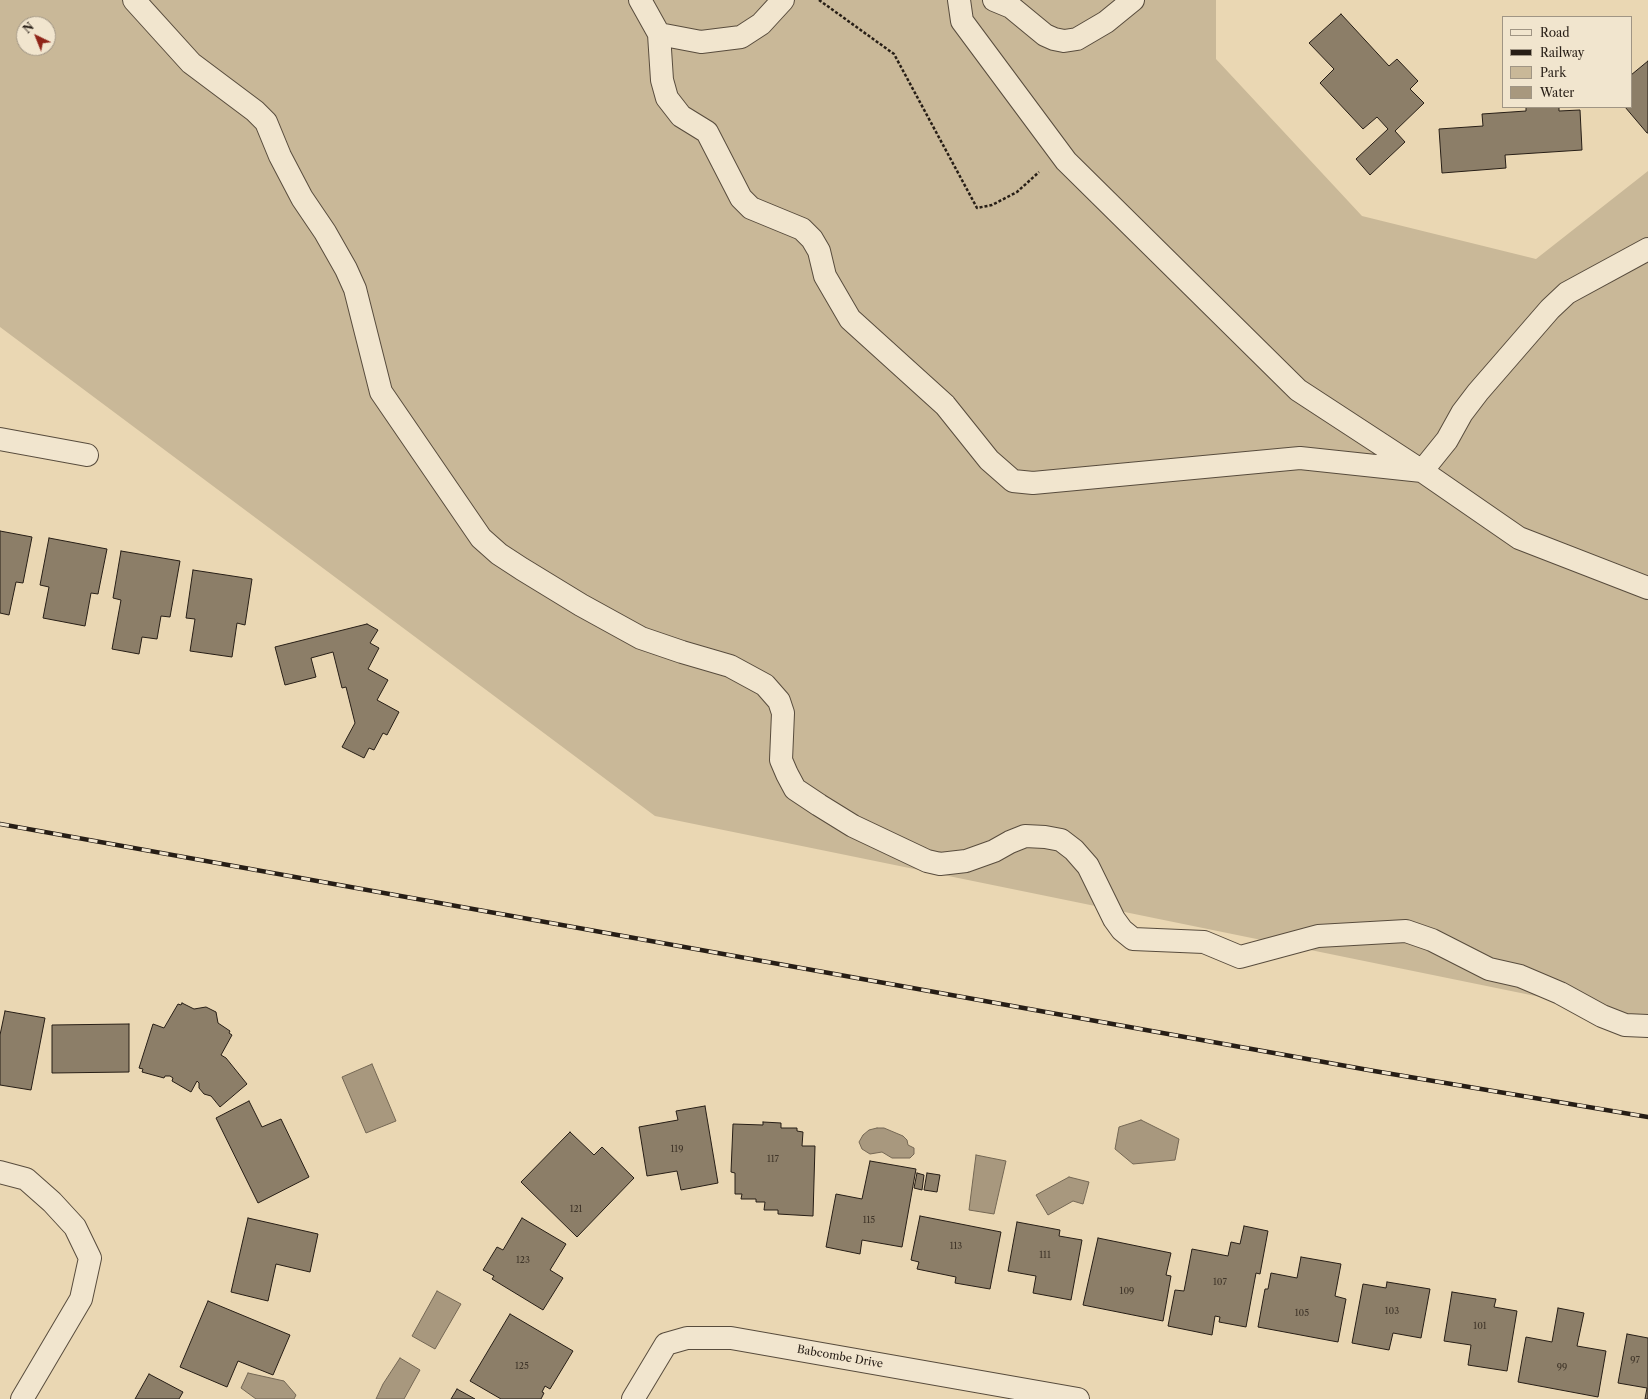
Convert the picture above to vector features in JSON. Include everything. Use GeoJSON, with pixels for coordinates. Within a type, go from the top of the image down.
{"type":"FeatureCollection","features":[{"type":"Feature","properties":{"kind":"street"},"geometry":{"type":"LineString","coordinates":[[134,0],[191,63],[255,111],[266,122],[280,156],[302,198],[325,232],[346,269],[355,289],[381,392],[481,538],[499,554],[522,569],[581,605],[641,638],[730,666],[765,685],[779,701],[783,713],[781,760],[795,789],[853,826],[926,861],[940,864],[966,861],[994,851],[1025,836],[1045,836],[1061,840],[1074,850],[1088,866],[1114,919],[1122,930],[1134,939],[1204,942],[1240,957],[1318,936],[1406,931],[1432,940],[1489,969],[1520,976],[1560,993],[1602,1016],[1625,1025],[1648,1026]]}},
{"type":"Feature","properties":{"kind":"street"},"geometry":{"type":"LineString","coordinates":[[640,0],[659,34],[662,80],[667,98],[681,116],[707,132],[741,198],[751,208],[802,229],[812,239],[819,251],[825,276],[850,319],[945,404],[1008,486],[1300,458],[1422,471]]}},
{"type":"Feature","properties":{"kind":"street"},"geometry":{"type":"LineString","coordinates":[[659,34],[700,42],[741,38],[761,24],[783,0]]}},
{"type":"Feature","properties":{"kind":"street"},"geometry":{"type":"LineString","coordinates":[[991,0],[978,8],[961,10],[1060,153],[1298,390],[1422,471],[1519,538],[1648,588]]}},
{"type":"Feature","properties":{"kind":"street"},"geometry":{"type":"LineString","coordinates":[[994,0],[1012,7],[1045,34],[1054,39],[1064,41],[1077,39],[1100,25],[1133,0]]}},
{"type":"Feature","properties":{"kind":"street"},"geometry":{"type":"LineString","coordinates":[[1422,471],[1447,440],[1462,414],[1478,392],[1550,309],[1567,293],[1648,249]]}},
{"type":"Feature","properties":{"kind":"street"},"geometry":{"type":"LineString","coordinates":[[0,439],[87,455]]}},
{"type":"Feature","properties":{"kind":"street"},"geometry":{"type":"LineString","coordinates":[[0,1172],[26,1179],[52,1202],[75,1227],[90,1258],[81,1298],[22,1399]]}},
{"type":"Feature","properties":{"kind":"street","name":"Babcombe Drive"},"geometry":{"type":"LineString","coordinates":[[633,1399],[666,1344],[687,1338],[731,1338],[1078,1399]]}},
{"type":"Feature","properties":{"kind":"path"},"geometry":{"type":"LineString","coordinates":[[819,0],[894,54],[977,208],[992,205],[1017,192],[1060,153]]}},
{"type":"Feature","properties":{"kind":"green space"},"geometry":{"type":"Polygon","coordinates":[[[0,0],[1216,0],[1216,59],[1362,216],[1536,259],[1648,171],[1648,1019],[655,816],[0,327],[0,0]]]}},
{"type":"Feature","properties":{"kind":"water"},"geometry":{"type":"Polygon","coordinates":[[[372,1064],[396,1121],[366,1133],[342,1077],[372,1064]]]}},
{"type":"Feature","properties":{"kind":"water"},"geometry":{"type":"Polygon","coordinates":[[[1141,1120],[1179,1139],[1175,1160],[1133,1164],[1115,1149],[1119,1127],[1141,1120]]]}},
{"type":"Feature","properties":{"kind":"water"},"geometry":{"type":"Polygon","coordinates":[[[884,1128],[903,1136],[907,1140],[908,1145],[914,1148],[914,1154],[910,1158],[892,1158],[882,1152],[870,1154],[862,1149],[859,1142],[863,1135],[869,1130],[884,1128]]]}},
{"type":"Feature","properties":{"kind":"water"},"geometry":{"type":"Polygon","coordinates":[[[976,1155],[1006,1161],[994,1214],[969,1210],[976,1155]]]}},
{"type":"Feature","properties":{"kind":"water"},"geometry":{"type":"Polygon","coordinates":[[[1069,1177],[1089,1182],[1083,1204],[1073,1201],[1048,1215],[1036,1195],[1069,1177]]]}},
{"type":"Feature","properties":{"kind":"water"},"geometry":{"type":"Polygon","coordinates":[[[437,1291],[461,1304],[435,1349],[412,1336],[437,1291]]]}},
{"type":"Feature","properties":{"kind":"water"},"geometry":{"type":"Polygon","coordinates":[[[400,1358],[420,1370],[404,1399],[376,1399],[383,1384],[400,1358]]]}},
{"type":"Feature","properties":{"kind":"water"},"geometry":{"type":"Polygon","coordinates":[[[248,1373],[284,1381],[296,1395],[294,1399],[256,1399],[241,1388],[248,1373]]]}},
{"type":"Feature","properties":{"kind":"building"},"geometry":{"type":"Polygon","coordinates":[[[1341,14],[1389,66],[1397,59],[1418,81],[1410,89],[1424,103],[1395,131],[1405,142],[1370,175],[1356,159],[1388,129],[1377,117],[1363,129],[1320,83],[1334,69],[1309,43],[1341,14]]]}},
{"type":"Feature","properties":{"kind":"building"},"geometry":{"type":"Polygon","coordinates":[[[1648,61],[1648,133],[1626,108],[1632,108],[1632,74],[1648,61]]]}},
{"type":"Feature","properties":{"kind":"building"},"geometry":{"type":"Polygon","coordinates":[[[1526,108],[1559,108],[1559,111],[1580,110],[1582,150],[1505,155],[1506,168],[1442,173],[1439,129],[1483,126],[1482,114],[1526,111],[1526,108]]]}},
{"type":"Feature","properties":{"kind":"building"},"geometry":{"type":"Polygon","coordinates":[[[0,531],[32,537],[23,583],[16,582],[9,615],[0,613],[0,531]]]}},
{"type":"Feature","properties":{"kind":"building"},"geometry":{"type":"Polygon","coordinates":[[[49,538],[107,549],[98,594],[91,593],[85,626],[43,618],[49,587],[40,585],[49,538]]]}},
{"type":"Feature","properties":{"kind":"building"},"geometry":{"type":"Polygon","coordinates":[[[121,551],[180,561],[170,617],[161,616],[157,639],[142,637],[139,654],[112,649],[121,600],[113,598],[121,551]]]}},
{"type":"Feature","properties":{"kind":"building"},"geometry":{"type":"Polygon","coordinates":[[[193,570],[252,579],[245,625],[237,623],[232,657],[190,651],[195,619],[186,618],[193,570]]]}},
{"type":"Feature","properties":{"kind":"building"},"geometry":{"type":"Polygon","coordinates":[[[367,624],[378,630],[370,643],[379,648],[368,669],[388,680],[377,700],[399,712],[387,735],[383,733],[374,750],[369,748],[364,758],[342,747],[355,723],[346,687],[342,688],[333,652],[311,658],[316,677],[285,685],[275,647],[367,624]]]}},
{"type":"Feature","properties":{"kind":"building"},"geometry":{"type":"Polygon","coordinates":[[[182,1003],[194,1009],[206,1007],[216,1012],[218,1023],[230,1031],[229,1033],[232,1035],[221,1055],[226,1058],[247,1084],[220,1107],[211,1096],[204,1094],[199,1088],[199,1083],[197,1081],[191,1092],[172,1081],[173,1078],[170,1076],[165,1076],[164,1078],[142,1072],[143,1069],[139,1068],[153,1024],[164,1028],[178,1004],[181,1005],[182,1003]]]}},
{"type":"Feature","properties":{"kind":"building"},"geometry":{"type":"Polygon","coordinates":[[[5,1011],[45,1018],[31,1090],[0,1085],[0,1035],[5,1011]]]}},
{"type":"Feature","properties":{"kind":"building"},"geometry":{"type":"Polygon","coordinates":[[[129,1024],[129,1072],[52,1073],[52,1025],[129,1024]]]}},
{"type":"Feature","properties":{"kind":"building"},"geometry":{"type":"Polygon","coordinates":[[[249,1101],[262,1127],[281,1119],[309,1177],[258,1203],[216,1118],[249,1101]]]}},
{"type":"Feature","properties":{"kind":"building"},"geometry":{"type":"Polygon","coordinates":[[[705,1106],[718,1183],[681,1190],[677,1171],[647,1176],[639,1127],[678,1120],[676,1111],[705,1106]]]}},
{"type":"Feature","properties":{"kind":"building"},"geometry":{"type":"Polygon","coordinates":[[[763,1122],[781,1123],[781,1128],[797,1128],[797,1131],[803,1132],[802,1146],[815,1146],[813,1216],[778,1214],[778,1210],[764,1210],[765,1202],[756,1202],[756,1199],[741,1199],[742,1194],[735,1194],[735,1173],[731,1172],[733,1124],[763,1125],[763,1122]]]}},
{"type":"Feature","properties":{"kind":"building"},"geometry":{"type":"Polygon","coordinates":[[[570,1132],[594,1155],[602,1147],[634,1178],[577,1237],[521,1182],[570,1132]]]}},
{"type":"Feature","properties":{"kind":"building"},"geometry":{"type":"Polygon","coordinates":[[[870,1161],[916,1169],[902,1247],[862,1240],[860,1254],[826,1247],[836,1194],[862,1199],[870,1161]]]}},
{"type":"Feature","properties":{"kind":"building"},"geometry":{"type":"Polygon","coordinates":[[[917,1173],[924,1175],[922,1190],[914,1188],[917,1173]]]}},
{"type":"Feature","properties":{"kind":"building"},"geometry":{"type":"Polygon","coordinates":[[[927,1173],[940,1175],[937,1192],[924,1190],[927,1173]]]}},
{"type":"Feature","properties":{"kind":"building"},"geometry":{"type":"Polygon","coordinates":[[[920,1216],[1001,1232],[990,1289],[955,1283],[956,1277],[917,1269],[919,1262],[911,1260],[920,1216]]]}},
{"type":"Feature","properties":{"kind":"building"},"geometry":{"type":"Polygon","coordinates":[[[248,1218],[318,1234],[310,1272],[276,1264],[268,1301],[231,1292],[248,1218]]]}},
{"type":"Feature","properties":{"kind":"building"},"geometry":{"type":"Polygon","coordinates":[[[522,1218],[566,1244],[550,1270],[563,1278],[543,1310],[492,1279],[494,1276],[483,1270],[497,1247],[503,1250],[522,1218]]]}},
{"type":"Feature","properties":{"kind":"building"},"geometry":{"type":"Polygon","coordinates":[[[1017,1222],[1060,1230],[1059,1236],[1082,1240],[1071,1300],[1033,1293],[1036,1276],[1008,1271],[1017,1222]]]}},
{"type":"Feature","properties":{"kind":"building"},"geometry":{"type":"Polygon","coordinates":[[[1244,1226],[1268,1231],[1260,1274],[1256,1273],[1246,1327],[1219,1322],[1220,1317],[1215,1316],[1212,1335],[1168,1326],[1175,1290],[1184,1291],[1192,1249],[1228,1256],[1231,1242],[1240,1244],[1244,1226]]]}},
{"type":"Feature","properties":{"kind":"building"},"geometry":{"type":"Polygon","coordinates":[[[1098,1238],[1171,1253],[1166,1275],[1171,1276],[1163,1321],[1083,1305],[1098,1238]]]}},
{"type":"Feature","properties":{"kind":"building"},"geometry":{"type":"Polygon","coordinates":[[[1301,1257],[1341,1264],[1335,1296],[1346,1299],[1338,1342],[1258,1327],[1265,1289],[1268,1289],[1271,1273],[1297,1278],[1301,1257]]]}},
{"type":"Feature","properties":{"kind":"building"},"geometry":{"type":"Polygon","coordinates":[[[1387,1282],[1430,1289],[1421,1338],[1393,1333],[1389,1350],[1352,1343],[1363,1284],[1386,1288],[1387,1282]]]}},
{"type":"Feature","properties":{"kind":"building"},"geometry":{"type":"Polygon","coordinates":[[[1452,1292],[1496,1299],[1494,1307],[1517,1311],[1507,1371],[1468,1365],[1471,1345],[1444,1341],[1452,1292]]]}},
{"type":"Feature","properties":{"kind":"building"},"geometry":{"type":"Polygon","coordinates":[[[208,1301],[290,1335],[273,1375],[238,1361],[227,1387],[180,1367],[208,1301]]]}},
{"type":"Feature","properties":{"kind":"building"},"geometry":{"type":"Polygon","coordinates":[[[1558,1308],[1584,1313],[1577,1346],[1606,1351],[1598,1397],[1518,1382],[1526,1337],[1552,1342],[1558,1308]]]}},
{"type":"Feature","properties":{"kind":"building"},"geometry":{"type":"Polygon","coordinates":[[[510,1314],[573,1351],[550,1389],[545,1386],[541,1399],[501,1399],[470,1381],[510,1314]]]}},
{"type":"Feature","properties":{"kind":"building"},"geometry":{"type":"Polygon","coordinates":[[[1627,1334],[1648,1338],[1648,1399],[1645,1399],[1647,1388],[1618,1383],[1627,1334]]]}},
{"type":"Feature","properties":{"kind":"building"},"geometry":{"type":"Polygon","coordinates":[[[149,1374],[183,1392],[179,1399],[135,1399],[149,1374]]]}},
{"type":"Feature","properties":{"kind":"building"},"geometry":{"type":"Polygon","coordinates":[[[457,1389],[475,1399],[451,1399],[457,1389]]]}},
{"type":"Feature","properties":{"kind":"railway"},"geometry":{"type":"LineString","coordinates":[[0,824],[1374,1071],[1648,1117]]}}]}
